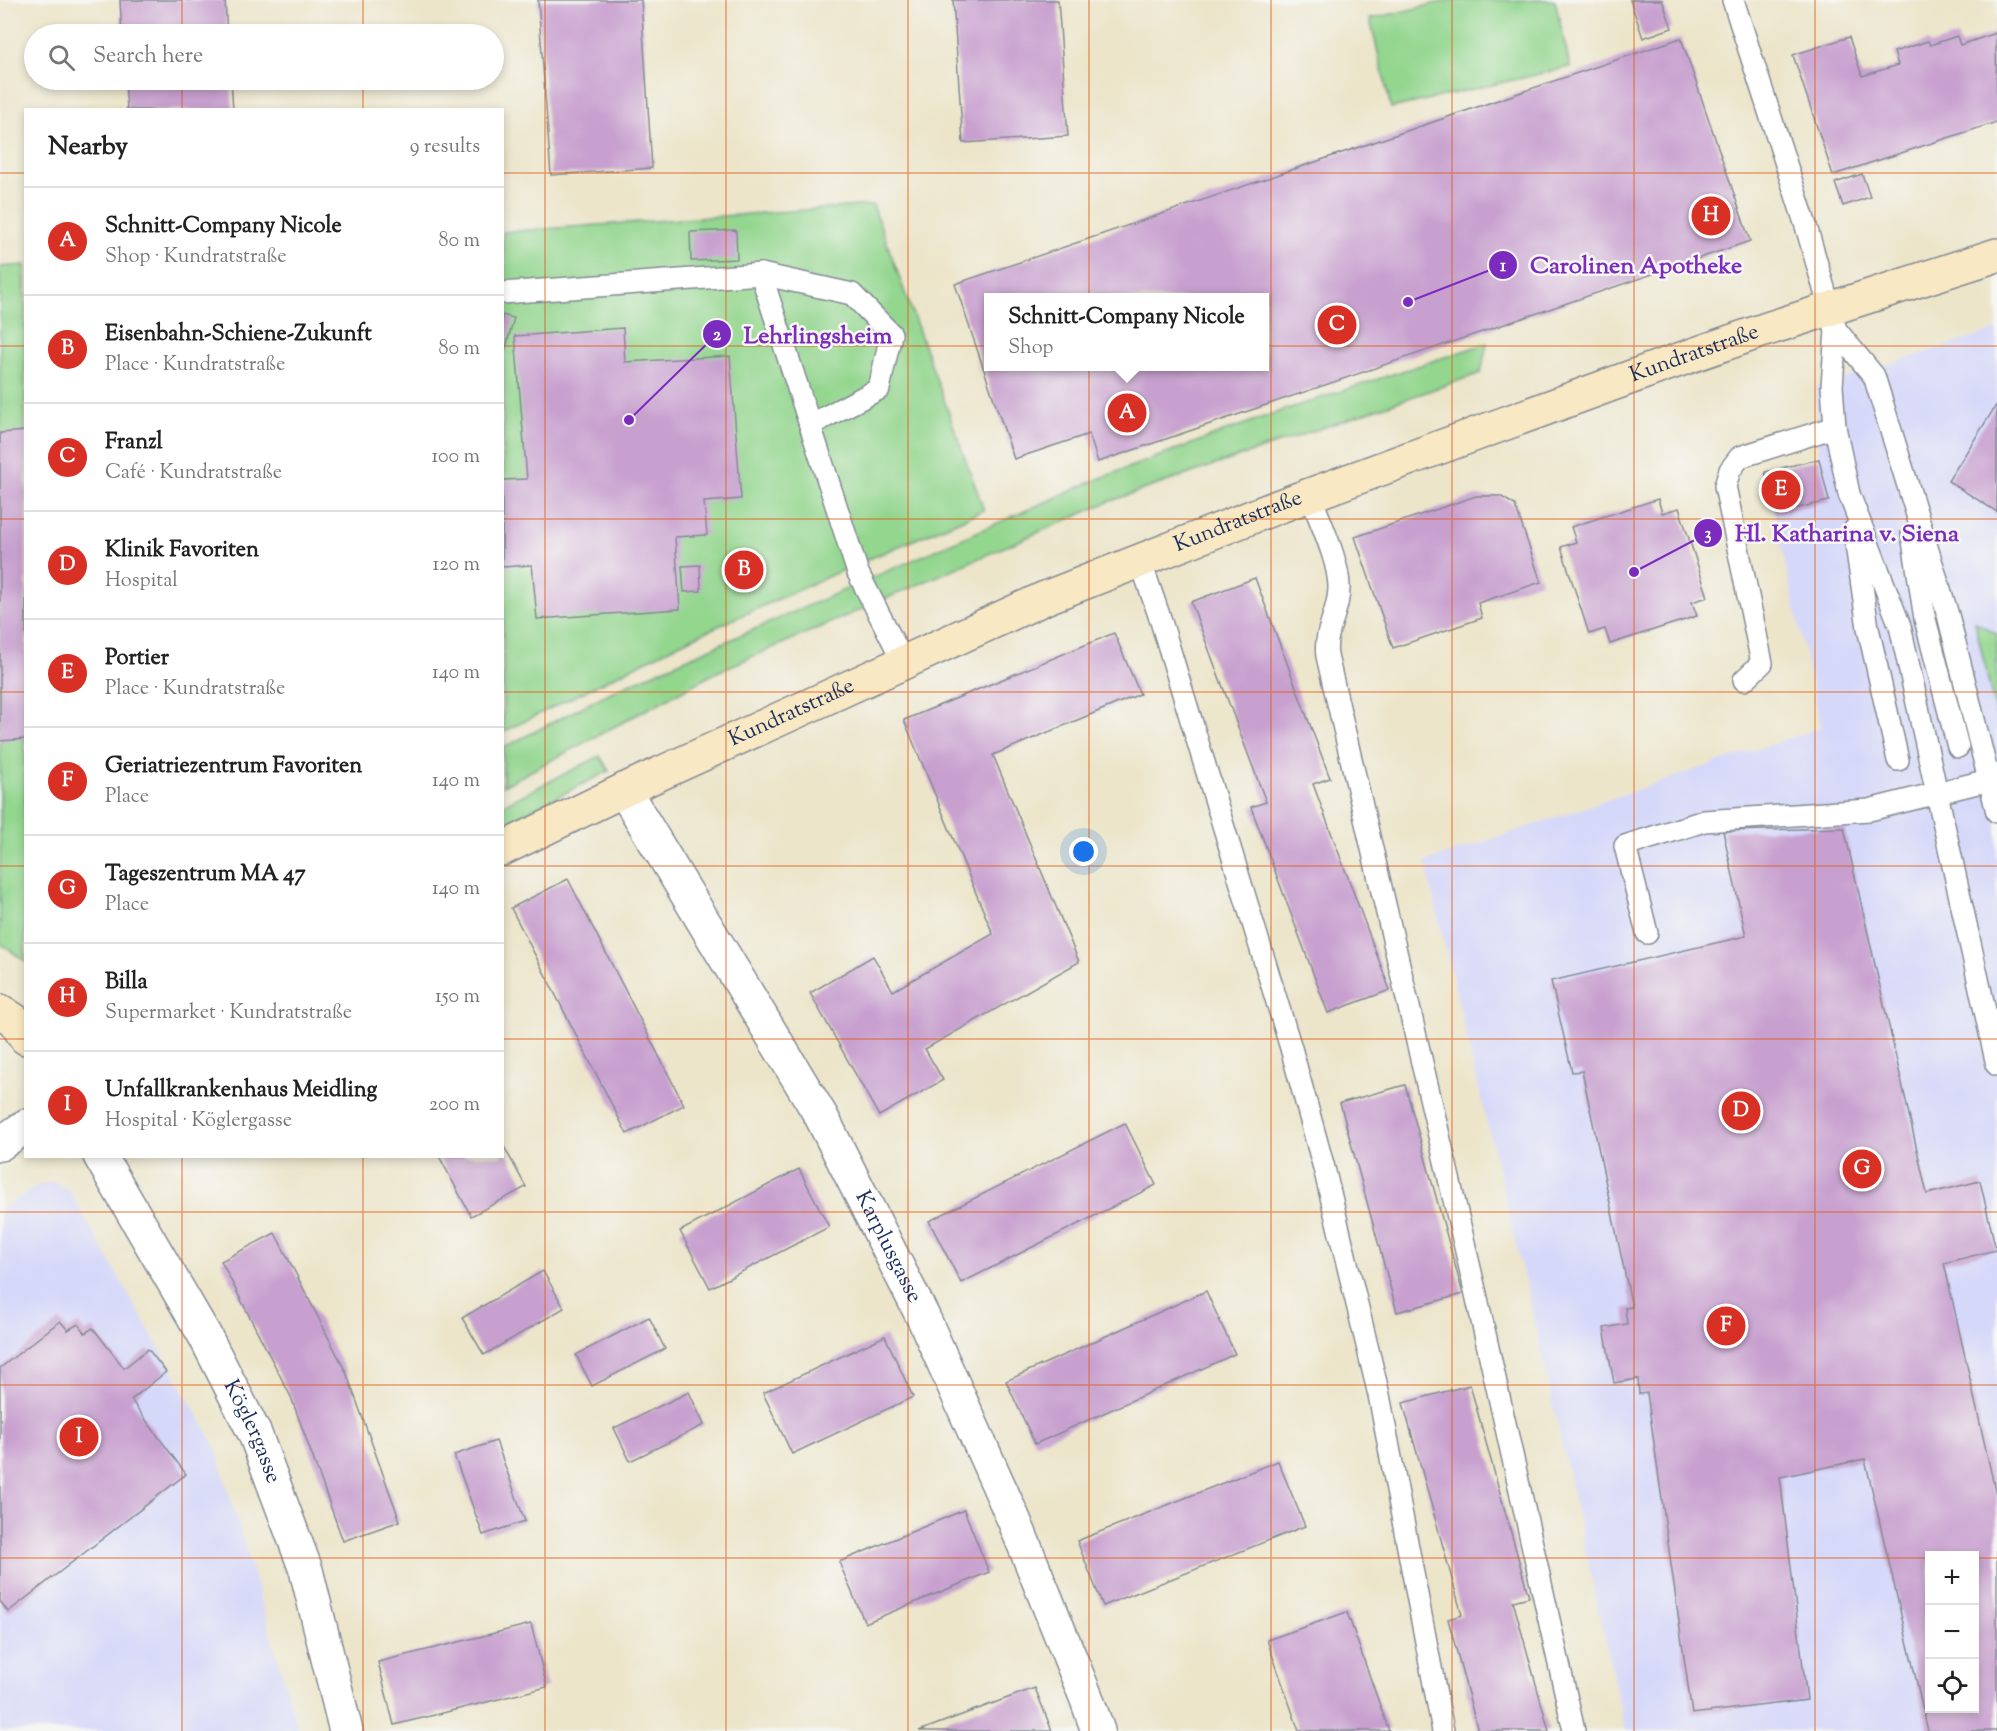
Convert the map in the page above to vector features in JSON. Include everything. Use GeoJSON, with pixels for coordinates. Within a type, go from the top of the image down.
{"type":"FeatureCollection","features":[{"type":"Feature","properties":{"kind":"street","name":"Kundratstraße"},"geometry":{"type":"LineString","coordinates":[[504,848],[903,661],[1045,598],[1277,507],[1656,368],[1833,319],[1997,255]]}},
{"type":"Feature","properties":{"kind":"street","name":"Karplusgasse"},"geometry":{"type":"LineString","coordinates":[[624,790],[821,1116],[919,1309],[1014,1520],[1098,1731]]}},
{"type":"Feature","properties":{"kind":"street"},"geometry":{"type":"LineString","coordinates":[[0,1011],[14,1020],[24,1035]]}},
{"type":"Feature","properties":{"kind":"street"},"geometry":{"type":"LineString","coordinates":[[0,1144],[24,1127]]}},
{"type":"Feature","properties":{"kind":"street","name":"Köglergasse"},"geometry":{"type":"LineString","coordinates":[[101,1158],[205,1336],[255,1434],[306,1570],[346,1731]]}},
{"type":"Feature","properties":{"kind":"lane"},"geometry":{"type":"LineString","coordinates":[[1733,0],[1806,226],[1833,319],[1832,386],[1835,427],[1849,494],[1868,628],[1898,760]]}},
{"type":"Feature","properties":{"kind":"lane"},"geometry":{"type":"LineString","coordinates":[[504,293],[761,274],[852,294],[891,334],[879,389],[810,425]]}},
{"type":"Feature","properties":{"kind":"lane"},"geometry":{"type":"LineString","coordinates":[[761,274],[858,573],[903,661]]}},
{"type":"Feature","properties":{"kind":"lane"},"geometry":{"type":"LineString","coordinates":[[1833,319],[1874,376],[1948,615],[1993,777],[1997,812]]}},
{"type":"Feature","properties":{"kind":"lane"},"geometry":{"type":"LineString","coordinates":[[1744,680],[1762,663],[1725,486],[1730,470],[1740,457],[1835,427]]}},
{"type":"Feature","properties":{"kind":"lane"},"geometry":{"type":"LineString","coordinates":[[1901,462],[1925,619],[1958,747]]}},
{"type":"Feature","properties":{"kind":"lane"},"geometry":{"type":"LineString","coordinates":[[1849,494],[1900,626],[1997,1065]]}},
{"type":"Feature","properties":{"kind":"lane"},"geometry":{"type":"LineString","coordinates":[[1311,496],[1332,557],[1339,586],[1334,617],[1325,647],[1476,1294],[1574,1731]]}},
{"type":"Feature","properties":{"kind":"lane"},"geometry":{"type":"LineString","coordinates":[[1140,561],[1160,618],[1291,1048],[1324,1168],[1379,1395],[1443,1731]]}},
{"type":"Feature","properties":{"kind":"lane"},"geometry":{"type":"LineString","coordinates":[[1647,933],[1625,846],[1704,821],[1869,810],[1993,777]]}},
{"type":"Feature","properties":{"kind":"shaded area"},"geometry":{"type":"Polygon","coordinates":[[[1997,330],[1997,1731],[1625,1731],[1543,1359],[1425,862],[1821,727],[1765,472],[1819,459],[1816,387],[1997,330]]]}},
{"type":"Feature","properties":{"kind":"shaded area"},"geometry":{"type":"Polygon","coordinates":[[[53,1182],[69,1190],[215,1445],[299,1731],[0,1731],[0,1210],[38,1185],[53,1182]]]}},
{"type":"Feature","properties":{"kind":"green space"},"geometry":{"type":"Polygon","coordinates":[[[1451,0],[1555,0],[1570,67],[1391,108],[1370,19],[1451,0]]]}},
{"type":"Feature","properties":{"kind":"green space"},"geometry":{"type":"Polygon","coordinates":[[[873,205],[984,510],[838,572],[681,643],[504,732],[504,232],[873,205]]]}},
{"type":"Feature","properties":{"kind":"green space"},"geometry":{"type":"Polygon","coordinates":[[[24,265],[24,960],[0,943],[0,267],[24,265]]]}},
{"type":"Feature","properties":{"kind":"green space"},"geometry":{"type":"Polygon","coordinates":[[[1487,343],[1481,373],[1108,502],[717,672],[504,785],[504,747],[613,691],[1098,479],[1269,415],[1487,343]]]}},
{"type":"Feature","properties":{"kind":"green space"},"geometry":{"type":"Polygon","coordinates":[[[1975,622],[1997,634],[1997,719],[1975,622]]]}},
{"type":"Feature","properties":{"kind":"green space"},"geometry":{"type":"Polygon","coordinates":[[[600,756],[609,771],[504,824],[504,804],[600,756]]]}},
{"type":"Feature","properties":{"kind":"building"},"geometry":{"type":"Polygon","coordinates":[[[120,0],[225,0],[226,24],[121,24],[120,0]]]}},
{"type":"Feature","properties":{"kind":"building"},"geometry":{"type":"Polygon","coordinates":[[[538,0],[641,0],[652,168],[551,175],[538,0]]]}},
{"type":"Feature","properties":{"kind":"building"},"geometry":{"type":"Polygon","coordinates":[[[953,0],[1058,0],[1068,136],[963,143],[953,0]]]}},
{"type":"Feature","properties":{"kind":"building"},"geometry":{"type":"Polygon","coordinates":[[[1630,0],[1662,0],[1672,28],[1643,38],[1630,0]]]}},
{"type":"Feature","properties":{"kind":"building"},"geometry":{"type":"Polygon","coordinates":[[[1996,33],[1997,122],[1833,175],[1793,55],[1849,37],[1862,76],[1898,65],[1894,52],[1928,41],[1930,45],[1957,36],[1960,45],[1996,33]]]}},
{"type":"Feature","properties":{"kind":"building"},"geometry":{"type":"Polygon","coordinates":[[[1681,38],[1750,241],[1098,462],[1089,434],[1014,459],[984,371],[1269,371],[1269,293],[984,293],[984,370],[955,284],[1681,38]]]}},
{"type":"Feature","properties":{"kind":"building"},"geometry":{"type":"Polygon","coordinates":[[[126,90],[232,90],[233,108],[127,108],[126,90]]]}},
{"type":"Feature","properties":{"kind":"building"},"geometry":{"type":"Polygon","coordinates":[[[1862,174],[1870,197],[1843,206],[1835,183],[1862,174]]]}},
{"type":"Feature","properties":{"kind":"building"},"geometry":{"type":"Polygon","coordinates":[[[736,230],[737,259],[691,261],[690,232],[736,230]]]}},
{"type":"Feature","properties":{"kind":"building"},"geometry":{"type":"Polygon","coordinates":[[[504,316],[514,318],[504,354],[504,316]]]}},
{"type":"Feature","properties":{"kind":"building"},"geometry":{"type":"Polygon","coordinates":[[[623,328],[625,362],[730,356],[741,499],[704,502],[707,535],[675,537],[680,609],[537,619],[532,565],[504,567],[504,480],[527,479],[515,336],[623,328]]]}},
{"type":"Feature","properties":{"kind":"building"},"geometry":{"type":"Polygon","coordinates":[[[1997,404],[1997,512],[1948,481],[1997,404]]]}},
{"type":"Feature","properties":{"kind":"building"},"geometry":{"type":"Polygon","coordinates":[[[24,431],[24,739],[0,741],[0,433],[24,431]]]}},
{"type":"Feature","properties":{"kind":"building"},"geometry":{"type":"Polygon","coordinates":[[[1819,459],[1829,501],[1775,513],[1765,472],[1819,459]]]}},
{"type":"Feature","properties":{"kind":"building"},"geometry":{"type":"Polygon","coordinates":[[[1476,496],[1500,496],[1515,505],[1541,582],[1478,603],[1482,618],[1393,648],[1355,537],[1476,496]]]}},
{"type":"Feature","properties":{"kind":"building"},"geometry":{"type":"Polygon","coordinates":[[[1658,499],[1662,513],[1679,508],[1708,597],[1692,602],[1697,616],[1610,644],[1605,629],[1589,634],[1561,547],[1576,542],[1571,527],[1658,499]]]}},
{"type":"Feature","properties":{"kind":"building"},"geometry":{"type":"Polygon","coordinates":[[[700,565],[701,591],[684,592],[682,566],[700,565]]]}},
{"type":"Feature","properties":{"kind":"building"},"geometry":{"type":"Polygon","coordinates":[[[1255,578],[1330,778],[1313,784],[1390,990],[1328,1013],[1251,807],[1266,802],[1191,602],[1255,578]]]}},
{"type":"Feature","properties":{"kind":"building"},"geometry":{"type":"Polygon","coordinates":[[[1114,633],[1140,694],[993,755],[1079,962],[925,1049],[943,1080],[879,1116],[810,993],[873,956],[893,991],[993,934],[904,720],[1114,633]]]}},
{"type":"Feature","properties":{"kind":"building"},"geometry":{"type":"Polygon","coordinates":[[[1844,828],[1927,1194],[1980,1181],[1996,1250],[1944,1263],[1997,1499],[1997,1731],[1928,1731],[1865,1459],[1780,1477],[1807,1700],[1692,1714],[1647,1393],[1639,1394],[1638,1379],[1614,1383],[1604,1328],[1627,1324],[1625,1308],[1632,1307],[1582,1071],[1572,1072],[1551,981],[1746,936],[1723,831],[1844,828]]]}},
{"type":"Feature","properties":{"kind":"building"},"geometry":{"type":"Polygon","coordinates":[[[568,879],[684,1105],[627,1134],[511,908],[568,879]]]}},
{"type":"Feature","properties":{"kind":"building"},"geometry":{"type":"Polygon","coordinates":[[[1405,1085],[1463,1294],[1397,1312],[1340,1103],[1405,1085]]]}},
{"type":"Feature","properties":{"kind":"building"},"geometry":{"type":"Polygon","coordinates":[[[1125,1123],[1156,1185],[961,1283],[929,1221],[1125,1123]]]}},
{"type":"Feature","properties":{"kind":"building"},"geometry":{"type":"Polygon","coordinates":[[[504,1147],[526,1187],[471,1216],[440,1158],[504,1158],[504,1147]]]}},
{"type":"Feature","properties":{"kind":"building"},"geometry":{"type":"Polygon","coordinates":[[[799,1169],[829,1227],[710,1288],[680,1231],[799,1169]]]}},
{"type":"Feature","properties":{"kind":"building"},"geometry":{"type":"Polygon","coordinates":[[[275,1233],[346,1372],[400,1521],[343,1541],[291,1397],[221,1261],[275,1233]]]}},
{"type":"Feature","properties":{"kind":"building"},"geometry":{"type":"Polygon","coordinates":[[[543,1271],[564,1308],[484,1355],[462,1318],[543,1271]]]}},
{"type":"Feature","properties":{"kind":"building"},"geometry":{"type":"Polygon","coordinates":[[[1206,1291],[1235,1354],[1035,1444],[1006,1381],[1206,1291]]]}},
{"type":"Feature","properties":{"kind":"building"},"geometry":{"type":"Polygon","coordinates":[[[649,1317],[665,1349],[592,1386],[576,1355],[649,1317]]]}},
{"type":"Feature","properties":{"kind":"building"},"geometry":{"type":"Polygon","coordinates":[[[60,1321],[68,1330],[78,1324],[85,1333],[93,1328],[124,1368],[148,1349],[166,1372],[131,1400],[186,1474],[8,1612],[0,1601],[0,1368],[60,1321]]]}},
{"type":"Feature","properties":{"kind":"building"},"geometry":{"type":"Polygon","coordinates":[[[885,1336],[913,1397],[792,1454],[763,1393],[885,1336]]]}},
{"type":"Feature","properties":{"kind":"building"},"geometry":{"type":"Polygon","coordinates":[[[1470,1385],[1529,1597],[1513,1601],[1549,1731],[1478,1731],[1448,1619],[1462,1615],[1403,1403],[1470,1385]]]}},
{"type":"Feature","properties":{"kind":"building"},"geometry":{"type":"Polygon","coordinates":[[[689,1392],[704,1425],[630,1461],[614,1428],[689,1392]]]}},
{"type":"Feature","properties":{"kind":"building"},"geometry":{"type":"Polygon","coordinates":[[[496,1441],[525,1521],[483,1535],[454,1455],[496,1441]]]}},
{"type":"Feature","properties":{"kind":"building"},"geometry":{"type":"Polygon","coordinates":[[[1278,1461],[1305,1526],[1103,1606],[1077,1541],[1278,1461]]]}},
{"type":"Feature","properties":{"kind":"building"},"geometry":{"type":"Polygon","coordinates":[[[964,1510],[989,1572],[865,1623],[839,1562],[964,1510]]]}},
{"type":"Feature","properties":{"kind":"building"},"geometry":{"type":"Polygon","coordinates":[[[1347,1612],[1389,1731],[1299,1731],[1267,1640],[1347,1612]]]}},
{"type":"Feature","properties":{"kind":"building"},"geometry":{"type":"Polygon","coordinates":[[[531,1624],[547,1687],[394,1725],[378,1662],[531,1624]]]}},
{"type":"Feature","properties":{"kind":"building"},"geometry":{"type":"Polygon","coordinates":[[[1035,1688],[1052,1731],[919,1731],[975,1710],[1035,1688]]]}},
{"type":"Feature","properties":{"kind":"place","name":"Billa"},"geometry":{"type":"Point","coordinates":[1711,216]}},
{"type":"Feature","properties":{"kind":"place","name":"Carolinen Apotheke"},"geometry":{"type":"Point","coordinates":[1408,302]}},
{"type":"Feature","properties":{"kind":"place","name":"Franzl"},"geometry":{"type":"Point","coordinates":[1337,325]}},
{"type":"Feature","properties":{"kind":"place","name":"Schnitt-Company Nicole"},"geometry":{"type":"Point","coordinates":[1127,413]}},
{"type":"Feature","properties":{"kind":"place","name":"Lehrlingsheim"},"geometry":{"type":"Point","coordinates":[629,420]}},
{"type":"Feature","properties":{"kind":"place","name":"Portier"},"geometry":{"type":"Point","coordinates":[1781,490]}},
{"type":"Feature","properties":{"kind":"place","name":"Eisenbahn-Schiene-Zukunft"},"geometry":{"type":"Point","coordinates":[744,570]}},
{"type":"Feature","properties":{"kind":"place","name":"Hl. Katharina v. Siena"},"geometry":{"type":"Point","coordinates":[1634,572]}},
{"type":"Feature","properties":{"kind":"place","name":"Klinik Favoriten"},"geometry":{"type":"Point","coordinates":[1741,1111]}},
{"type":"Feature","properties":{"kind":"place","name":"Tageszentrum MA 47"},"geometry":{"type":"Point","coordinates":[1862,1169]}},
{"type":"Feature","properties":{"kind":"place","name":"Geriatriezentrum Favoriten"},"geometry":{"type":"Point","coordinates":[1726,1326]}},
{"type":"Feature","properties":{"kind":"place","name":"Unfallkrankenhaus Meidling"},"geometry":{"type":"Point","coordinates":[79,1437]}}]}
